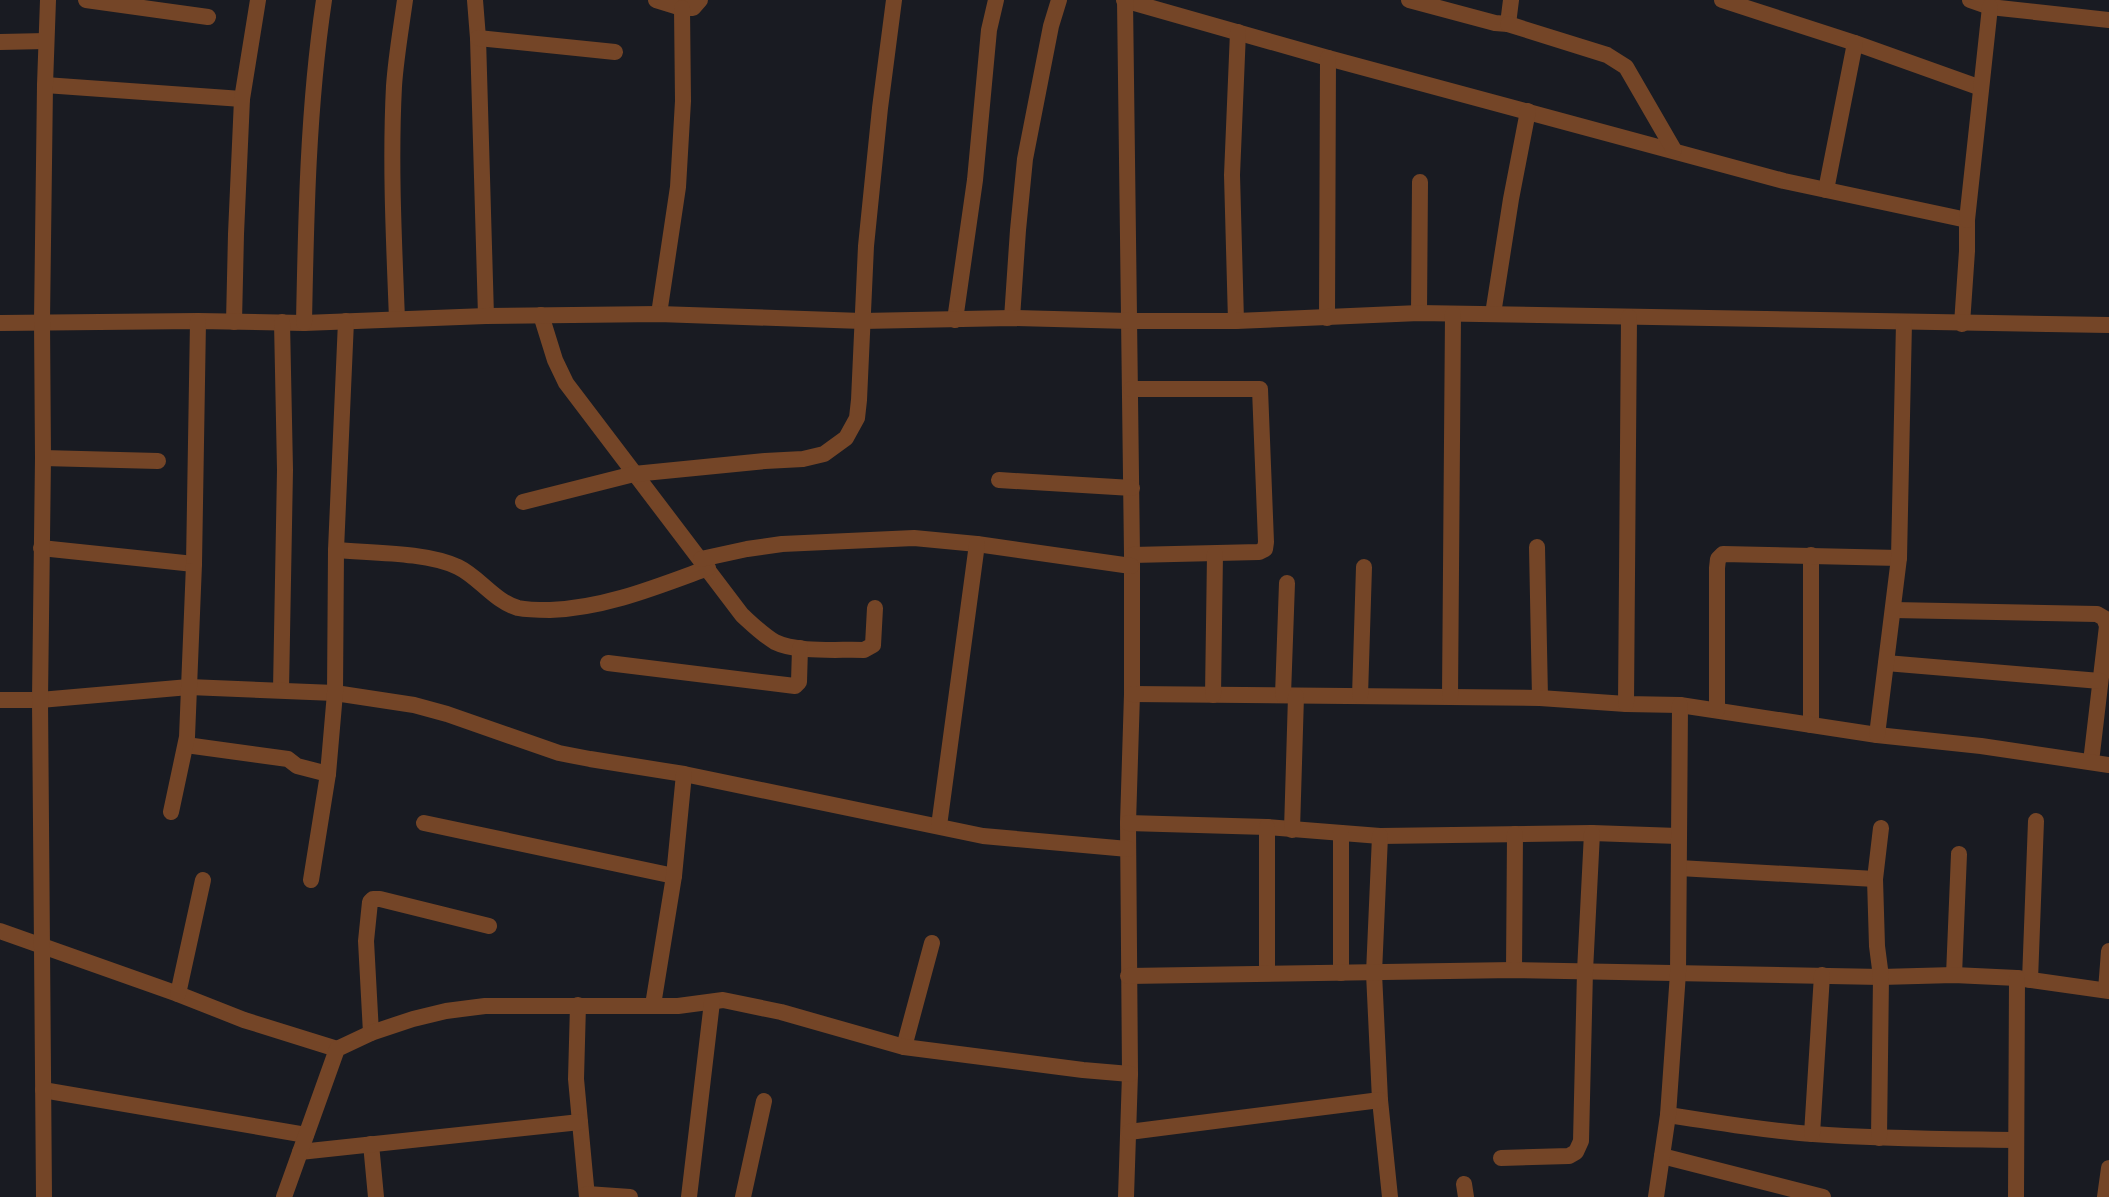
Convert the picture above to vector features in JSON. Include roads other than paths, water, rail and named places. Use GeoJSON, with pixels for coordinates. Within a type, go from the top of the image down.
{"type":"FeatureCollection","features":[{"type":"Feature","properties":{"kind":"street"},"geometry":{"type":"LineString","coordinates":[[44,1197],[40,700],[42,321],[48,0]]}},
{"type":"Feature","properties":{"kind":"street"},"geometry":{"type":"LineString","coordinates":[[86,0],[208,17]]}},
{"type":"Feature","properties":{"kind":"street"},"geometry":{"type":"LineString","coordinates":[[234,321],[242,99],[258,0]]}},
{"type":"Feature","properties":{"kind":"street"},"geometry":{"type":"LineString","coordinates":[[304,323],[310,124],[324,0]]}},
{"type":"Feature","properties":{"kind":"street"},"geometry":{"type":"LineString","coordinates":[[397,319],[392,213],[394,84],[405,0]]}},
{"type":"Feature","properties":{"kind":"street"},"geometry":{"type":"LineString","coordinates":[[475,0],[486,316]]}},
{"type":"Feature","properties":{"kind":"street"},"geometry":{"type":"LineString","coordinates":[[656,0],[682,8],[693,8],[700,0]]}},
{"type":"Feature","properties":{"kind":"street"},"geometry":{"type":"LineString","coordinates":[[523,502],[634,474],[803,459],[824,454],[846,438],[857,418],[867,234],[894,0]]}},
{"type":"Feature","properties":{"kind":"street"},"geometry":{"type":"LineString","coordinates":[[956,320],[975,180],[989,30],[996,0]]}},
{"type":"Feature","properties":{"kind":"street"},"geometry":{"type":"LineString","coordinates":[[1012,318],[1025,159],[1051,26],[1059,0]]}},
{"type":"Feature","properties":{"kind":"street"},"geometry":{"type":"LineString","coordinates":[[1126,1197],[1130,1074],[1128,822],[1132,694],[1132,488],[1125,0],[1601,132],[1826,190],[1967,220]]}},
{"type":"Feature","properties":{"kind":"street"},"geometry":{"type":"LineString","coordinates":[[1414,0],[1496,23],[1508,24],[1607,55],[1620,62],[1626,67],[1674,150]]}},
{"type":"Feature","properties":{"kind":"street"},"geometry":{"type":"LineString","coordinates":[[1508,24],[1511,0]]}},
{"type":"Feature","properties":{"kind":"street"},"geometry":{"type":"LineString","coordinates":[[1722,0],[1855,43],[1981,88]]}},
{"type":"Feature","properties":{"kind":"street"},"geometry":{"type":"LineString","coordinates":[[1970,0],[1990,7],[2109,20]]}},
{"type":"Feature","properties":{"kind":"street"},"geometry":{"type":"LineString","coordinates":[[1962,324],[1968,251],[1967,220],[1990,7]]}},
{"type":"Feature","properties":{"kind":"street"},"geometry":{"type":"LineString","coordinates":[[659,314],[678,187],[683,101],[682,8]]}},
{"type":"Feature","properties":{"kind":"street"},"geometry":{"type":"LineString","coordinates":[[1236,321],[1232,176],[1238,32]]}},
{"type":"Feature","properties":{"kind":"street"},"geometry":{"type":"LineString","coordinates":[[478,38],[615,52]]}},
{"type":"Feature","properties":{"kind":"street"},"geometry":{"type":"LineString","coordinates":[[0,42],[46,41]]}},
{"type":"Feature","properties":{"kind":"street"},"geometry":{"type":"LineString","coordinates":[[1826,190],[1855,43]]}},
{"type":"Feature","properties":{"kind":"street"},"geometry":{"type":"LineString","coordinates":[[1327,318],[1328,58]]}},
{"type":"Feature","properties":{"kind":"street"},"geometry":{"type":"LineString","coordinates":[[45,85],[242,99]]}},
{"type":"Feature","properties":{"kind":"street"},"geometry":{"type":"LineString","coordinates":[[1493,314],[1511,199],[1528,111]]}},
{"type":"Feature","properties":{"kind":"street"},"geometry":{"type":"LineString","coordinates":[[1419,313],[1420,182]]}},
{"type":"Feature","properties":{"kind":"street"},"geometry":{"type":"LineString","coordinates":[[0,323],[42,321],[304,323],[486,316],[659,314],[862,321],[1012,318],[1236,321],[1419,313],[2109,326]]}},
{"type":"Feature","properties":{"kind":"street"},"geometry":{"type":"LineString","coordinates":[[1450,697],[1453,314]]}},
{"type":"Feature","properties":{"kind":"street"},"geometry":{"type":"LineString","coordinates":[[541,315],[555,360],[566,383],[742,615],[759,630],[777,643],[800,648],[870,648],[873,645],[875,608]]}},
{"type":"Feature","properties":{"kind":"street"},"geometry":{"type":"LineString","coordinates":[[1626,705],[1629,317]]}},
{"type":"Feature","properties":{"kind":"street"},"geometry":{"type":"LineString","coordinates":[[171,812],[186,745],[194,564],[198,321]]}},
{"type":"Feature","properties":{"kind":"street"},"geometry":{"type":"LineString","coordinates":[[311,880],[328,774],[335,693],[336,550],[346,321]]}},
{"type":"Feature","properties":{"kind":"street"},"geometry":{"type":"LineString","coordinates":[[282,322],[285,470],[282,690]]}},
{"type":"Feature","properties":{"kind":"street"},"geometry":{"type":"LineString","coordinates":[[1877,735],[1899,558],[1904,322]]}},
{"type":"Feature","properties":{"kind":"street"},"geometry":{"type":"LineString","coordinates":[[336,550],[437,560],[459,567],[496,596],[517,607],[536,610],[597,605],[632,595],[747,549],[782,544],[914,538],[1132,560],[1259,552],[1265,549],[1261,391],[1258,387],[1131,389]]}},
{"type":"Feature","properties":{"kind":"street"},"geometry":{"type":"LineString","coordinates":[[43,458],[158,461]]}},
{"type":"Feature","properties":{"kind":"street"},"geometry":{"type":"LineString","coordinates":[[999,480],[1132,488]]}},
{"type":"Feature","properties":{"kind":"street"},"geometry":{"type":"LineString","coordinates":[[939,826],[977,544]]}},
{"type":"Feature","properties":{"kind":"street"},"geometry":{"type":"LineString","coordinates":[[1537,547],[1540,698]]}},
{"type":"Feature","properties":{"kind":"street"},"geometry":{"type":"LineString","coordinates":[[41,548],[194,564]]}},
{"type":"Feature","properties":{"kind":"street"},"geometry":{"type":"LineString","coordinates":[[1213,695],[1215,554]]}},
{"type":"Feature","properties":{"kind":"street"},"geometry":{"type":"LineString","coordinates":[[1717,710],[1718,559],[1723,554],[1899,558]]}},
{"type":"Feature","properties":{"kind":"street"},"geometry":{"type":"LineString","coordinates":[[1811,555],[1811,724]]}},
{"type":"Feature","properties":{"kind":"street"},"geometry":{"type":"LineString","coordinates":[[1360,696],[1364,567]]}},
{"type":"Feature","properties":{"kind":"street"},"geometry":{"type":"LineString","coordinates":[[1287,583],[1292,830]]}},
{"type":"Feature","properties":{"kind":"street"},"geometry":{"type":"LineString","coordinates":[[1893,610],[2097,614],[2104,618],[2107,626],[2091,762]]}},
{"type":"Feature","properties":{"kind":"street"},"geometry":{"type":"LineString","coordinates":[[608,663],[795,686],[799,682],[800,648]]}},
{"type":"Feature","properties":{"kind":"street"},"geometry":{"type":"LineString","coordinates":[[1886,663],[2100,681]]}},
{"type":"Feature","properties":{"kind":"street"},"geometry":{"type":"LineString","coordinates":[[0,700],[40,700],[189,687],[335,693],[414,705],[447,714],[559,753],[684,774],[983,836],[1128,849]]}},
{"type":"Feature","properties":{"kind":"street"},"geometry":{"type":"LineString","coordinates":[[1132,694],[1540,698],[1626,705],[1680,705],[1877,735],[1981,746],[2109,765]]}},
{"type":"Feature","properties":{"kind":"street"},"geometry":{"type":"LineString","coordinates":[[1656,1197],[1668,1114],[1678,973],[1680,705]]}},
{"type":"Feature","properties":{"kind":"street"},"geometry":{"type":"LineString","coordinates":[[186,745],[288,759],[297,766],[328,774]]}},
{"type":"Feature","properties":{"kind":"street"},"geometry":{"type":"LineString","coordinates":[[653,1005],[674,876],[684,774]]}},
{"type":"Feature","properties":{"kind":"street"},"geometry":{"type":"LineString","coordinates":[[2016,1197],[2016,1140],[2023,979],[2036,821]]}},
{"type":"Feature","properties":{"kind":"street"},"geometry":{"type":"LineString","coordinates":[[1128,822],[1267,827],[1380,836],[1592,833],[1678,836]]}},
{"type":"Feature","properties":{"kind":"street"},"geometry":{"type":"LineString","coordinates":[[424,823],[674,876]]}},
{"type":"Feature","properties":{"kind":"street"},"geometry":{"type":"LineString","coordinates":[[1267,827],[1267,973]]}},
{"type":"Feature","properties":{"kind":"street"},"geometry":{"type":"LineString","coordinates":[[1879,1138],[1881,977],[1877,946],[1875,879],[1881,828]]}},
{"type":"Feature","properties":{"kind":"street"},"geometry":{"type":"LineString","coordinates":[[1341,833],[1341,973]]}},
{"type":"Feature","properties":{"kind":"street"},"geometry":{"type":"LineString","coordinates":[[1501,1158],[1569,1156],[1576,1152],[1581,1141],[1585,971],[1592,833]]}},
{"type":"Feature","properties":{"kind":"street"},"geometry":{"type":"LineString","coordinates":[[1514,970],[1515,834]]}},
{"type":"Feature","properties":{"kind":"street"},"geometry":{"type":"LineString","coordinates":[[1380,836],[1374,973],[1380,1100],[1390,1197]]}},
{"type":"Feature","properties":{"kind":"street"},"geometry":{"type":"LineString","coordinates":[[1954,975],[1959,854]]}},
{"type":"Feature","properties":{"kind":"street"},"geometry":{"type":"LineString","coordinates":[[1679,868],[1875,879]]}},
{"type":"Feature","properties":{"kind":"street"},"geometry":{"type":"LineString","coordinates":[[178,994],[203,880]]}},
{"type":"Feature","properties":{"kind":"street"},"geometry":{"type":"LineString","coordinates":[[371,1034],[366,941],[370,902],[380,899],[489,926]]}},
{"type":"Feature","properties":{"kind":"street"},"geometry":{"type":"LineString","coordinates":[[0,931],[178,994],[244,1020],[337,1049],[413,1019],[485,1006],[678,1006],[731,1001],[904,1047],[1130,1074]]}},
{"type":"Feature","properties":{"kind":"street"},"geometry":{"type":"LineString","coordinates":[[904,1047],[932,943]]}},
{"type":"Feature","properties":{"kind":"street"},"geometry":{"type":"LineString","coordinates":[[1128,976],[1514,970],[1881,977],[1954,975],[2023,979],[2107,990],[2109,951]]}},
{"type":"Feature","properties":{"kind":"street"},"geometry":{"type":"LineString","coordinates":[[1812,1134],[1822,975]]}},
{"type":"Feature","properties":{"kind":"street"},"geometry":{"type":"LineString","coordinates":[[689,1197],[712,1002]]}},
{"type":"Feature","properties":{"kind":"street"},"geometry":{"type":"LineString","coordinates":[[578,1005],[575,1063],[587,1196],[630,1197]]}},
{"type":"Feature","properties":{"kind":"street"},"geometry":{"type":"LineString","coordinates":[[284,1197],[337,1049]]}},
{"type":"Feature","properties":{"kind":"street"},"geometry":{"type":"LineString","coordinates":[[43,1090],[306,1135]]}},
{"type":"Feature","properties":{"kind":"street"},"geometry":{"type":"LineString","coordinates":[[1129,1132],[1380,1100]]}},
{"type":"Feature","properties":{"kind":"street"},"geometry":{"type":"LineString","coordinates":[[743,1197],[764,1101]]}},
{"type":"Feature","properties":{"kind":"street"},"geometry":{"type":"LineString","coordinates":[[1668,1114],[1754,1128],[1812,1134],[1879,1138],[2016,1140]]}},
{"type":"Feature","properties":{"kind":"street"},"geometry":{"type":"LineString","coordinates":[[300,1152],[580,1122]]}},
{"type":"Feature","properties":{"kind":"street"},"geometry":{"type":"LineString","coordinates":[[371,1144],[376,1197]]}},
{"type":"Feature","properties":{"kind":"street"},"geometry":{"type":"LineString","coordinates":[[1662,1156],[1823,1197]]}},
{"type":"Feature","properties":{"kind":"street"},"geometry":{"type":"LineString","coordinates":[[2105,1197],[2109,1168]]}}]}
